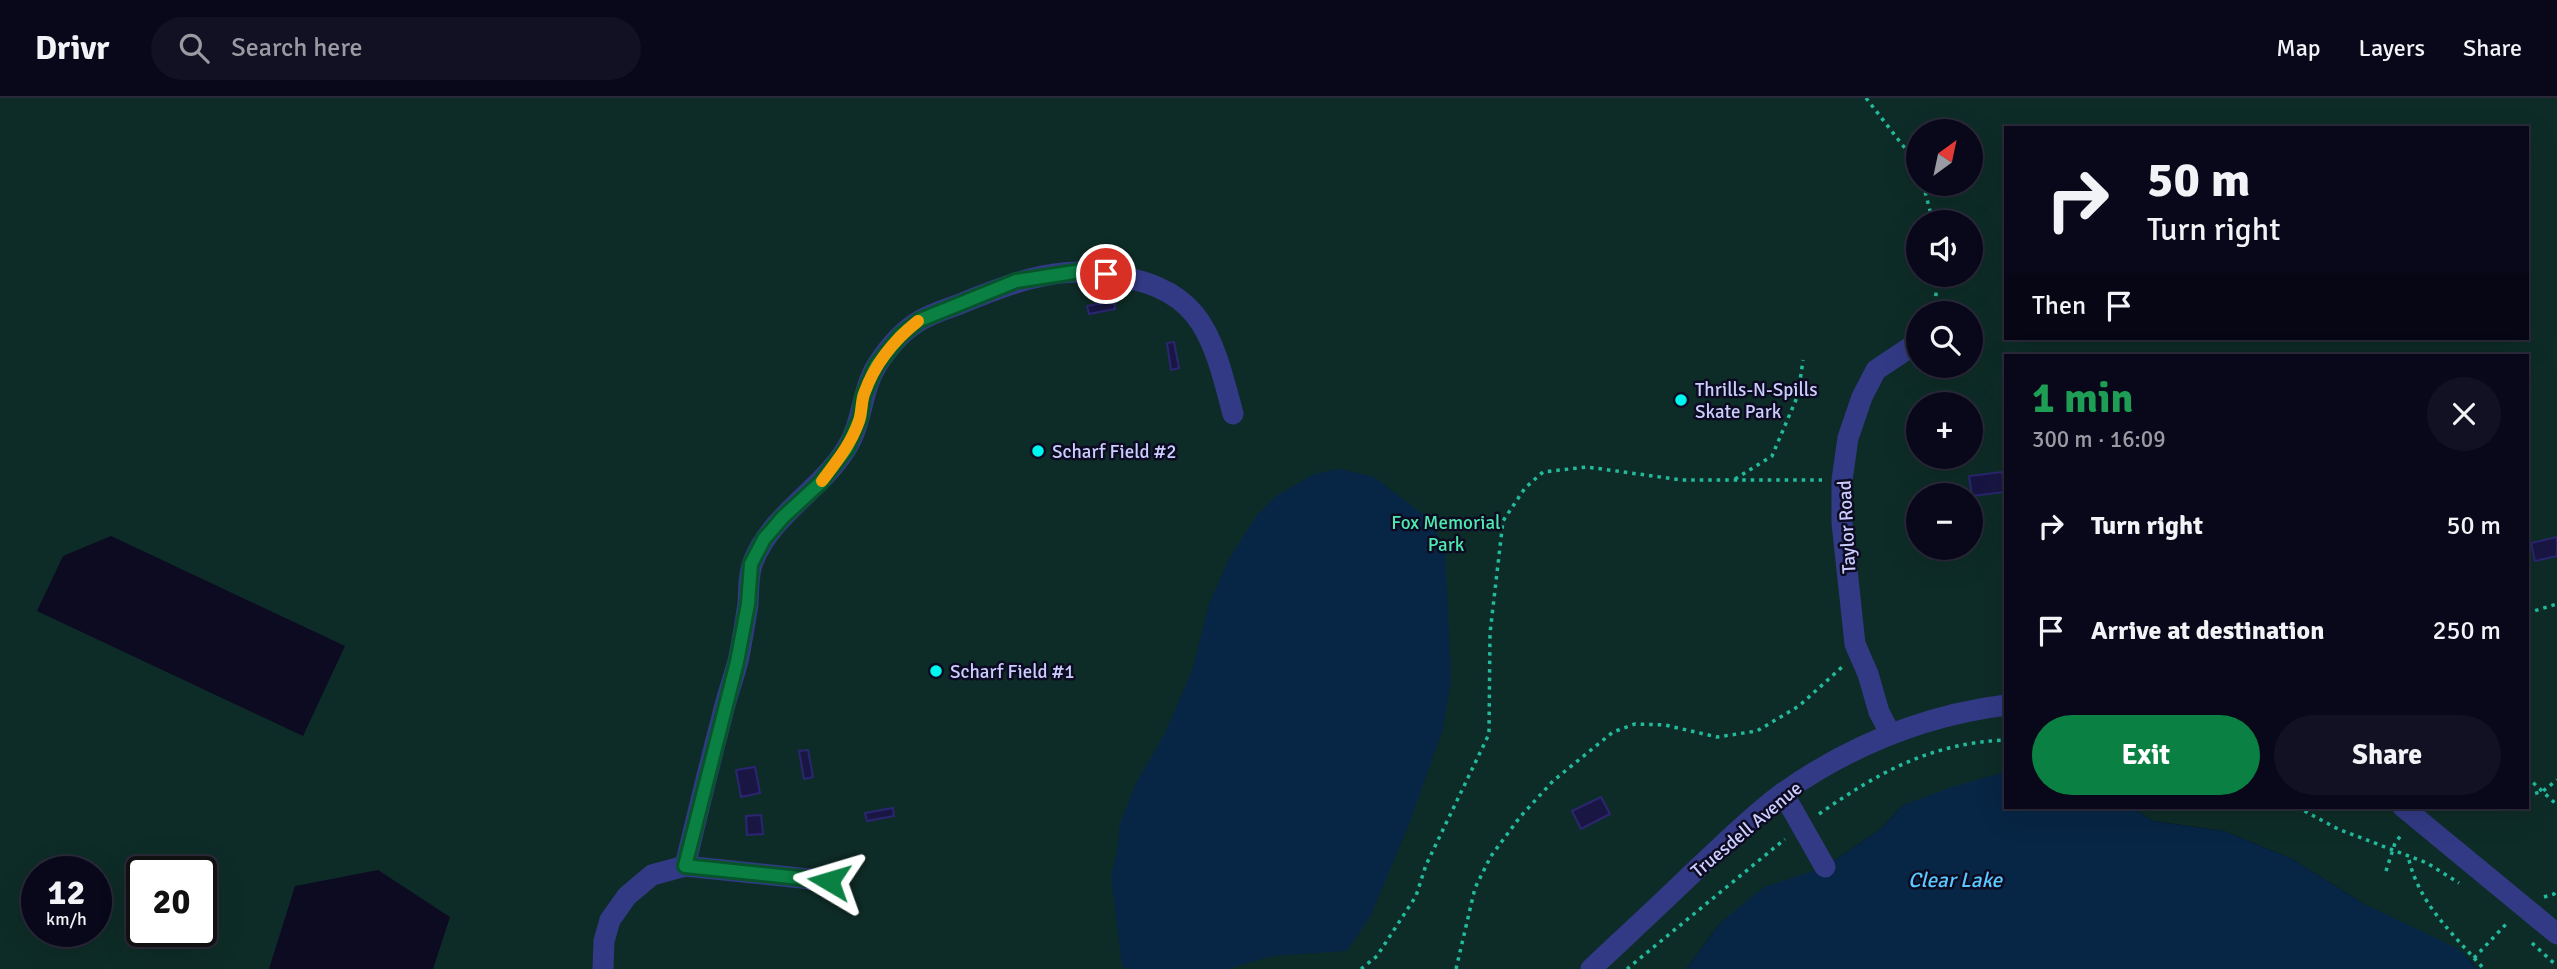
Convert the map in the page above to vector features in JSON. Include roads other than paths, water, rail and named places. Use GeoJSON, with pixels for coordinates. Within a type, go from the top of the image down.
{"type":"FeatureCollection","features":[{"type":"Feature","properties":{"kind":"street"},"geometry":{"type":"LineString","coordinates":[[685,866],[737,662],[748,604],[751,564],[764,539],[783,517],[820,483],[847,448],[860,418],[863,396],[876,366],[901,335],[920,320],[1016,281],[1081,271],[1131,277],[1161,288],[1188,306],[1207,330],[1220,364],[1233,414]]}},
{"type":"Feature","properties":{"kind":"street","name":"Taylor Road"},"geometry":{"type":"LineString","coordinates":[[1890,733],[1879,712],[1868,674],[1855,644],[1842,523],[1842,480],[1848,438],[1861,397],[1876,370],[1906,350]]}},
{"type":"Feature","properties":{"kind":"street","name":"Truesdell Avenue"},"geometry":{"type":"LineString","coordinates":[[1591,969],[1732,835],[1783,793],[1841,757],[1890,733],[2004,705]]}},
{"type":"Feature","properties":{"kind":"street"},"geometry":{"type":"LineString","coordinates":[[1783,793],[1825,867]]}},
{"type":"Feature","properties":{"kind":"street"},"geometry":{"type":"LineString","coordinates":[[2409,811],[2557,934]]}},
{"type":"Feature","properties":{"kind":"street"},"geometry":{"type":"LineString","coordinates":[[603,969],[604,941],[610,920],[627,896],[652,875],[685,866],[829,881]]}},
{"type":"Feature","properties":{"kind":"water"},"geometry":{"type":"Polygon","coordinates":[[[1340,469],[1374,477],[1424,515],[1445,546],[1451,679],[1443,729],[1411,819],[1371,915],[1347,951],[1273,956],[1228,969],[1126,969],[1122,966],[1111,877],[1120,823],[1136,783],[1165,733],[1193,668],[1209,604],[1229,559],[1257,515],[1276,496],[1314,474],[1340,469]]]}},
{"type":"Feature","properties":{"kind":"water","name":"Clear Lake"},"geometry":{"type":"Polygon","coordinates":[[[2004,772],[2004,809],[2134,809],[2153,821],[2224,831],[2292,859],[2364,904],[2459,949],[2478,969],[1686,969],[1720,923],[1764,887],[1825,867],[1882,828],[1903,805],[2004,772]]]}},
{"type":"Feature","properties":{"kind":"place","name":"Thrills-N-Spills Skate Park"},"geometry":{"type":"Point","coordinates":[1681,400]}},
{"type":"Feature","properties":{"kind":"place","name":"Scharf Field #2"},"geometry":{"type":"Point","coordinates":[1038,451]}},
{"type":"Feature","properties":{"kind":"place","name":"Scharf Field #1"},"geometry":{"type":"Point","coordinates":[936,671]}},
{"type":"Feature","properties":{"kind":"park label","name":"Fox Memorial Park"},"geometry":{"type":"Point","coordinates":[1446,533]}}]}
